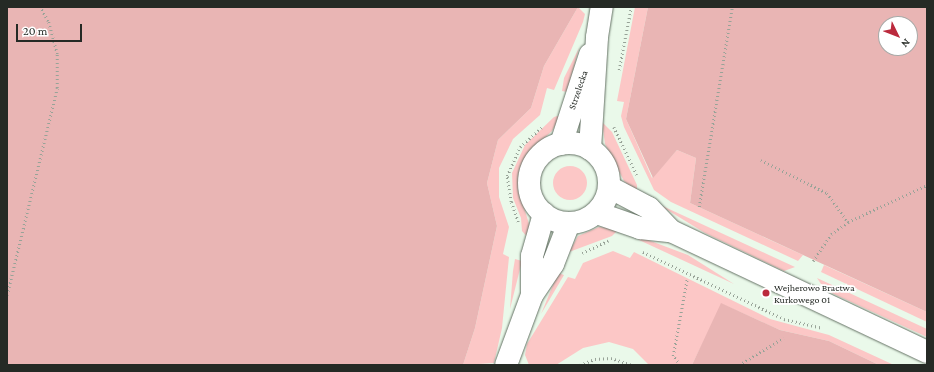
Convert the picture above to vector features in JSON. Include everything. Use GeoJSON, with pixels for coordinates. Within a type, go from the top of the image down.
{"type":"FeatureCollection","features":[{"type":"Feature","properties":{"kind":"main road","name":"Strzelecka"},"geometry":{"type":"LineString","coordinates":[[590,149],[597,37],[602,7]]}},
{"type":"Feature","properties":{"kind":"main road","name":"Strzelecka"},"geometry":{"type":"LineString","coordinates":[[561,144],[597,37]]}},
{"type":"Feature","properties":{"kind":"main road"},"geometry":{"type":"LineString","coordinates":[[561,144],[576,144],[590,149],[605,166],[609,187],[605,201],[597,213],[579,222],[569,224],[556,221],[544,214],[534,203],[529,189],[530,174],[542,155],[561,144]]}},
{"type":"Feature","properties":{"kind":"main road"},"geometry":{"type":"LineString","coordinates":[[609,187],[649,208],[671,231]]}},
{"type":"Feature","properties":{"kind":"main road"},"geometry":{"type":"LineString","coordinates":[[597,213],[640,228],[671,231],[927,352]]}},
{"type":"Feature","properties":{"kind":"main road"},"geometry":{"type":"LineString","coordinates":[[532,295],[532,256],[544,214]]}},
{"type":"Feature","properties":{"kind":"main road"},"geometry":{"type":"LineString","coordinates":[[506,365],[532,295],[553,264],[569,224]]}},
{"type":"Feature","properties":{"kind":"path"},"geometry":{"type":"LineString","coordinates":[[7,294],[57,88],[57,54],[48,21],[40,7]]}},
{"type":"Feature","properties":{"kind":"path"},"geometry":{"type":"LineString","coordinates":[[618,77],[631,7]]}},
{"type":"Feature","properties":{"kind":"path"},"geometry":{"type":"LineString","coordinates":[[699,207],[732,7]]}},
{"type":"Feature","properties":{"kind":"path"},"geometry":{"type":"LineString","coordinates":[[519,228],[507,176],[520,147],[545,123]]}},
{"type":"Feature","properties":{"kind":"path"},"geometry":{"type":"LineString","coordinates":[[761,160],[827,193],[848,222]]}},
{"type":"Feature","properties":{"kind":"path"},"geometry":{"type":"LineString","coordinates":[[813,261],[831,234],[848,222],[927,184]]}},
{"type":"Feature","properties":{"kind":"path"},"geometry":{"type":"LineString","coordinates":[[637,249],[784,320],[828,330]]}},
{"type":"Feature","properties":{"kind":"path"},"geometry":{"type":"LineString","coordinates":[[680,365],[673,356],[687,279]]}},
{"type":"Feature","properties":{"kind":"path"},"geometry":{"type":"LineString","coordinates":[[739,365],[783,338]]}},
{"type":"Feature","properties":{"kind":"path"},"geometry":{"type":"LineString","coordinates":[[580,365],[603,358],[620,359],[633,365]]}},
{"type":"Feature","properties":{"kind":"shaded area"},"geometry":{"type":"Polygon","coordinates":[[[7,7],[578,7],[544,66],[531,108],[498,140],[487,183],[497,226],[475,328],[463,365],[7,365],[7,7]]]}},
{"type":"Feature","properties":{"kind":"shaded area"},"geometry":{"type":"Polygon","coordinates":[[[578,7],[585,14],[583,22],[554,90],[547,88],[540,115],[513,139],[499,168],[499,197],[509,227],[503,254],[509,257],[502,328],[494,363],[463,365],[475,328],[497,226],[487,183],[498,140],[531,108],[544,66],[578,7]]]}},
{"type":"Feature","properties":{"kind":"shaded area"},"geometry":{"type":"Polygon","coordinates":[[[635,7],[648,7],[626,119],[652,178],[677,150],[696,158],[690,203],[803,255],[798,261],[671,202],[654,190],[624,127],[621,116],[624,102],[617,101],[635,7]]]}},
{"type":"Feature","properties":{"kind":"shaded area"},"geometry":{"type":"Polygon","coordinates":[[[648,7],[927,7],[927,312],[690,203],[696,158],[677,150],[653,178],[626,119],[648,7]]]}},
{"type":"Feature","properties":{"kind":"shaded area"},"geometry":{"type":"Polygon","coordinates":[[[579,48],[567,92],[562,91],[564,78],[579,48]]]}},
{"type":"Feature","properties":{"kind":"shaded area"},"geometry":{"type":"Polygon","coordinates":[[[561,115],[552,131],[527,154],[519,171],[518,188],[530,227],[528,238],[522,231],[521,218],[513,198],[512,173],[525,145],[554,117],[561,115]]]}},
{"type":"Feature","properties":{"kind":"shaded area"},"geometry":{"type":"Polygon","coordinates":[[[602,122],[612,132],[637,185],[637,193],[624,181],[605,144],[602,122]]]}},
{"type":"Feature","properties":{"kind":"shaded area"},"geometry":{"type":"Polygon","coordinates":[[[567,166],[573,166],[577,167],[584,173],[587,183],[586,190],[580,197],[573,200],[567,200],[563,199],[556,193],[553,186],[553,180],[554,176],[560,169],[567,166]]]}},
{"type":"Feature","properties":{"kind":"shaded area"},"geometry":{"type":"Polygon","coordinates":[[[656,203],[795,267],[784,271],[705,233],[656,203]]]}},
{"type":"Feature","properties":{"kind":"shaded area"},"geometry":{"type":"Polygon","coordinates":[[[599,227],[619,229],[612,236],[569,252],[578,236],[599,227]]]}},
{"type":"Feature","properties":{"kind":"shaded area"},"geometry":{"type":"Polygon","coordinates":[[[640,237],[688,255],[734,284],[639,240],[640,237]]]}},
{"type":"Feature","properties":{"kind":"shaded area"},"geometry":{"type":"Polygon","coordinates":[[[613,251],[630,258],[634,252],[770,319],[829,335],[894,365],[879,365],[829,341],[780,330],[722,304],[692,365],[649,365],[633,349],[609,342],[583,348],[556,365],[529,365],[525,355],[527,344],[568,277],[575,279],[583,263],[613,251]]]}},
{"type":"Feature","properties":{"kind":"shaded area"},"geometry":{"type":"Polygon","coordinates":[[[515,259],[522,261],[510,309],[513,271],[515,259]]]}},
{"type":"Feature","properties":{"kind":"shaded area"},"geometry":{"type":"Polygon","coordinates":[[[824,265],[927,312],[927,322],[821,272],[824,265]]]}},
{"type":"Feature","properties":{"kind":"shaded area"},"geometry":{"type":"Polygon","coordinates":[[[558,273],[564,275],[541,314],[558,273]]]}},
{"type":"Feature","properties":{"kind":"shaded area"},"geometry":{"type":"Polygon","coordinates":[[[817,278],[927,329],[927,337],[825,290],[817,278]]]}},
{"type":"Feature","properties":{"kind":"shaded area"},"geometry":{"type":"Polygon","coordinates":[[[721,303],[780,330],[829,341],[879,365],[692,365],[721,303]]]}},
{"type":"Feature","properties":{"kind":"place","name":"Wejherowo Bractwa Kurkowego 01"},"geometry":{"type":"Point","coordinates":[766,293]}}]}
